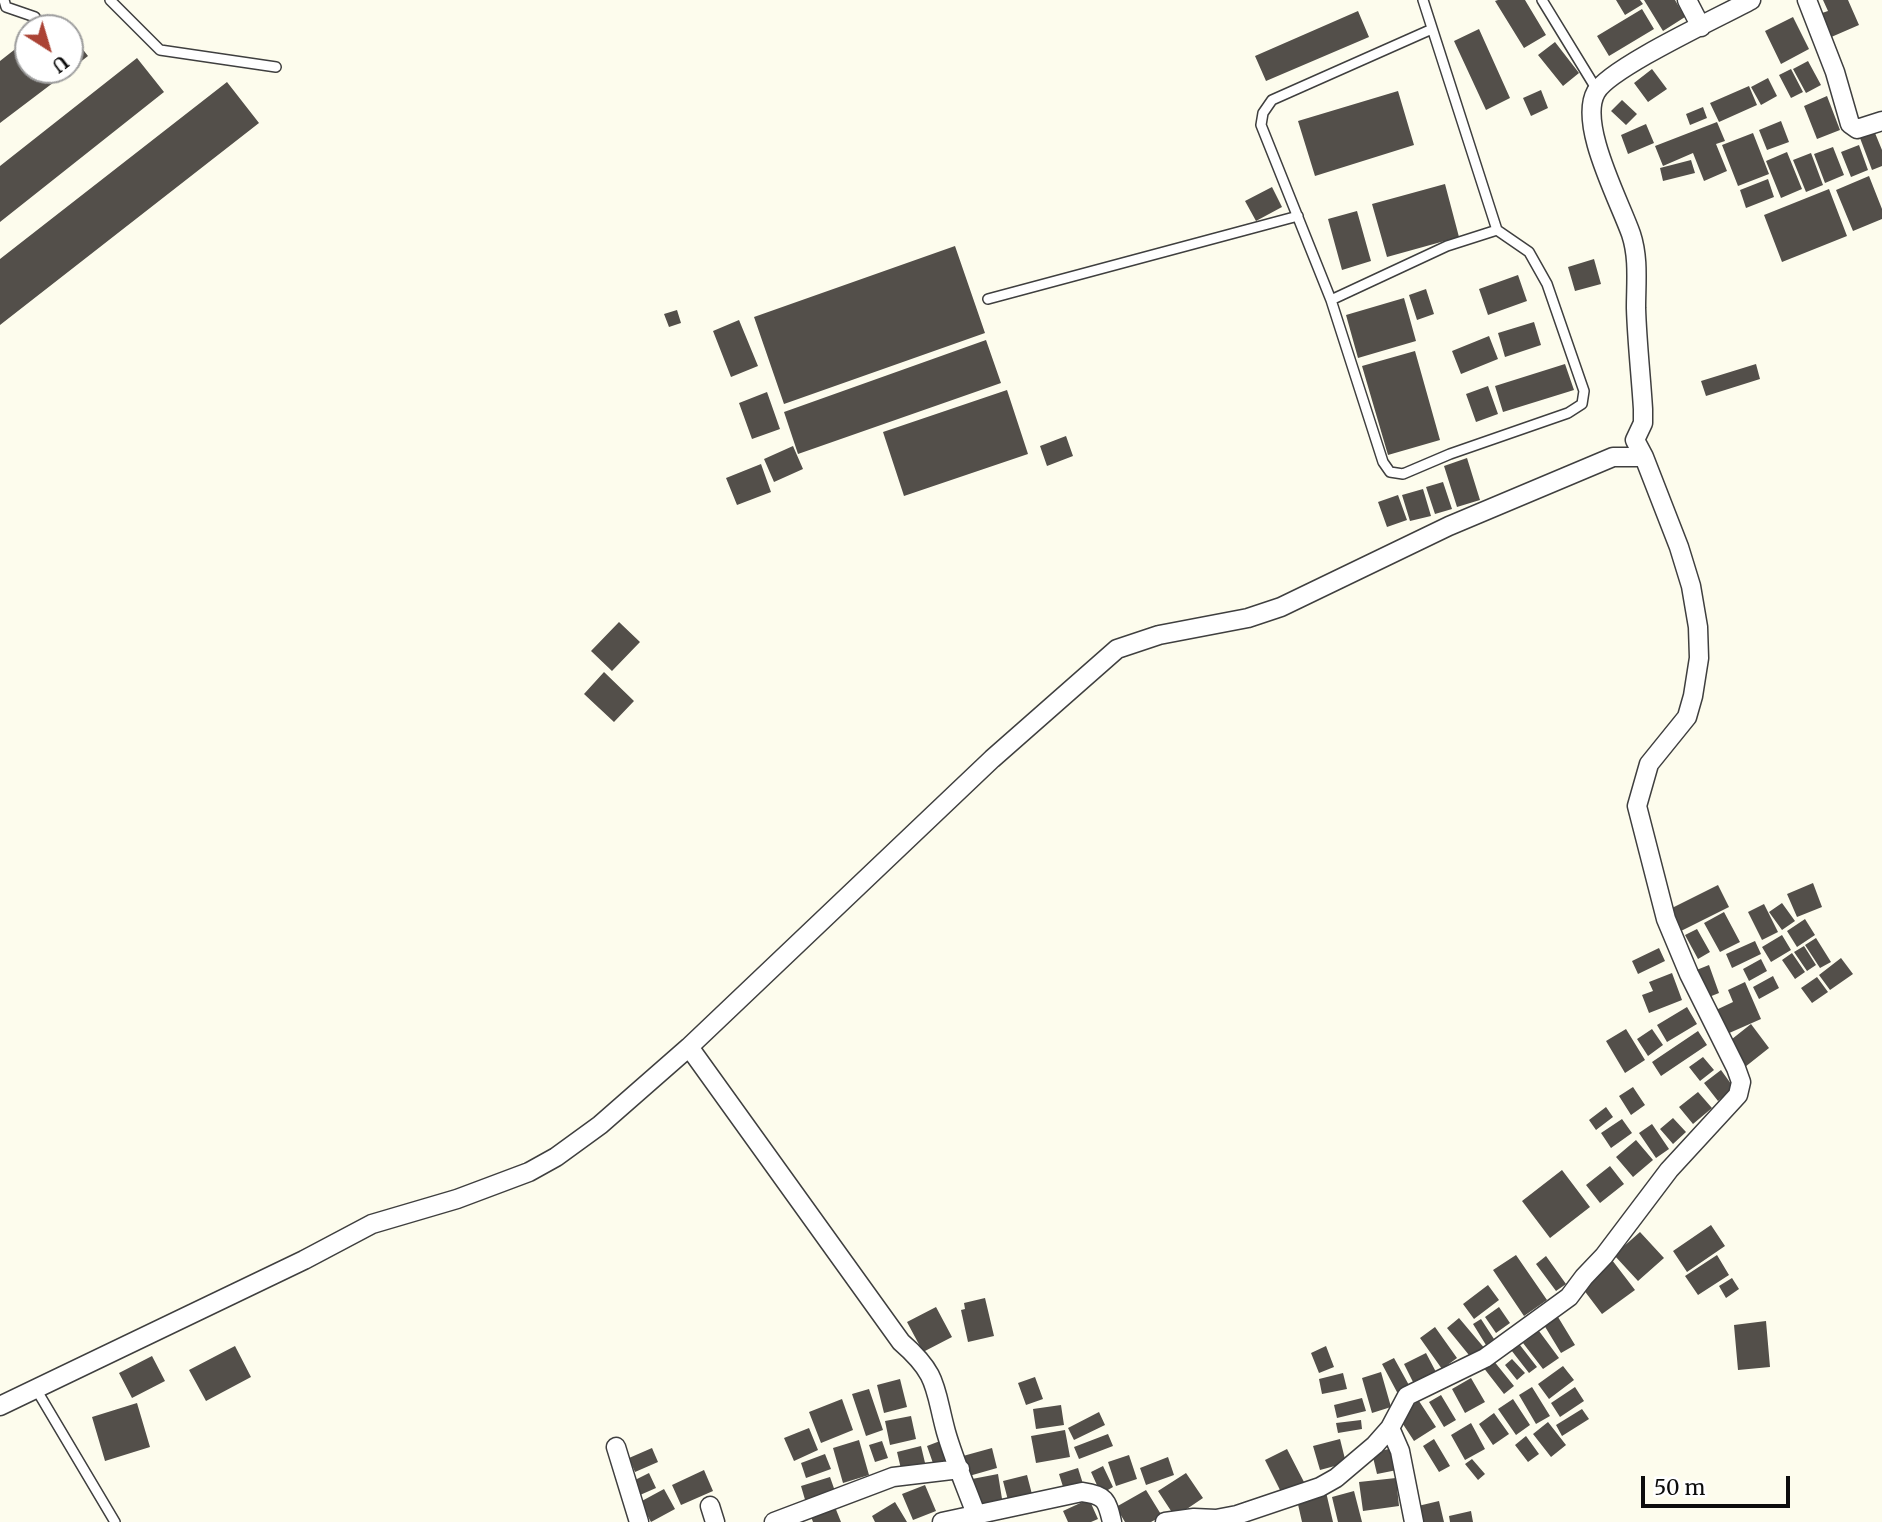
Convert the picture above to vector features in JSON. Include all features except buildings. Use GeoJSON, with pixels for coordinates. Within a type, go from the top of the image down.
{"type":"FeatureCollection","features":[{"type":"Feature","properties":{"kind":"street"},"geometry":{"type":"LineString","coordinates":[[1687,0],[1701,27]]}},
{"type":"Feature","properties":{"kind":"street"},"geometry":{"type":"LineString","coordinates":[[1165,1522],[1194,1518],[1216,1520],[1237,1515],[1320,1487],[1336,1478],[1357,1462],[1390,1428],[1407,1396],[1485,1357],[1569,1297],[1604,1256],[1669,1170],[1738,1095],[1741,1082],[1666,919],[1637,806],[1649,764],[1687,717],[1699,658],[1698,627],[1691,586],[1679,547],[1635,440],[1643,423],[1636,308],[1636,257],[1632,236],[1593,133],[1591,103],[1605,80],[1751,0]]}},
{"type":"Feature","properties":{"kind":"street"},"geometry":{"type":"LineString","coordinates":[[1807,0],[1835,72],[1850,124],[1857,129],[1882,121]]}},
{"type":"Feature","properties":{"kind":"street"},"geometry":{"type":"LineString","coordinates":[[0,1406],[304,1260],[372,1224],[457,1199],[529,1172],[556,1157],[600,1125],[689,1047],[982,768],[1117,649],[1159,635],[1248,618],[1281,607],[1448,526],[1613,457],[1644,457]]}},
{"type":"Feature","properties":{"kind":"street"},"geometry":{"type":"LineString","coordinates":[[689,1047],[901,1342],[919,1357],[930,1373],[936,1385],[946,1434],[976,1514]]}},
{"type":"Feature","properties":{"kind":"street"},"geometry":{"type":"LineString","coordinates":[[1390,1428],[1400,1451],[1414,1522]]}},
{"type":"Feature","properties":{"kind":"street"},"geometry":{"type":"LineString","coordinates":[[616,1447],[639,1522]]}},
{"type":"Feature","properties":{"kind":"street"},"geometry":{"type":"LineString","coordinates":[[774,1522],[893,1477],[960,1469]]}},
{"type":"Feature","properties":{"kind":"street"},"geometry":{"type":"LineString","coordinates":[[942,1522],[1082,1492],[1098,1494],[1106,1501],[1112,1522]]}},
{"type":"Feature","properties":{"kind":"lane"},"geometry":{"type":"LineString","coordinates":[[4,0],[6,7],[26,14]]}},
{"type":"Feature","properties":{"kind":"lane"},"geometry":{"type":"LineString","coordinates":[[110,0],[160,50],[276,67]]}},
{"type":"Feature","properties":{"kind":"lane"},"geometry":{"type":"LineString","coordinates":[[1423,0],[1497,230],[1529,252],[1547,284],[1584,391],[1582,404],[1568,413],[1450,453],[1403,474],[1390,472],[1383,462],[1331,300],[1261,125],[1263,113],[1272,100],[1432,29]]}},
{"type":"Feature","properties":{"kind":"lane"},"geometry":{"type":"LineString","coordinates":[[1542,0],[1597,90]]}},
{"type":"Feature","properties":{"kind":"lane"},"geometry":{"type":"LineString","coordinates":[[988,299],[1298,216]]}},
{"type":"Feature","properties":{"kind":"lane"},"geometry":{"type":"LineString","coordinates":[[1331,300],[1447,246],[1497,230]]}},
{"type":"Feature","properties":{"kind":"lane"},"geometry":{"type":"LineString","coordinates":[[35,1387],[115,1522]]}}]}
